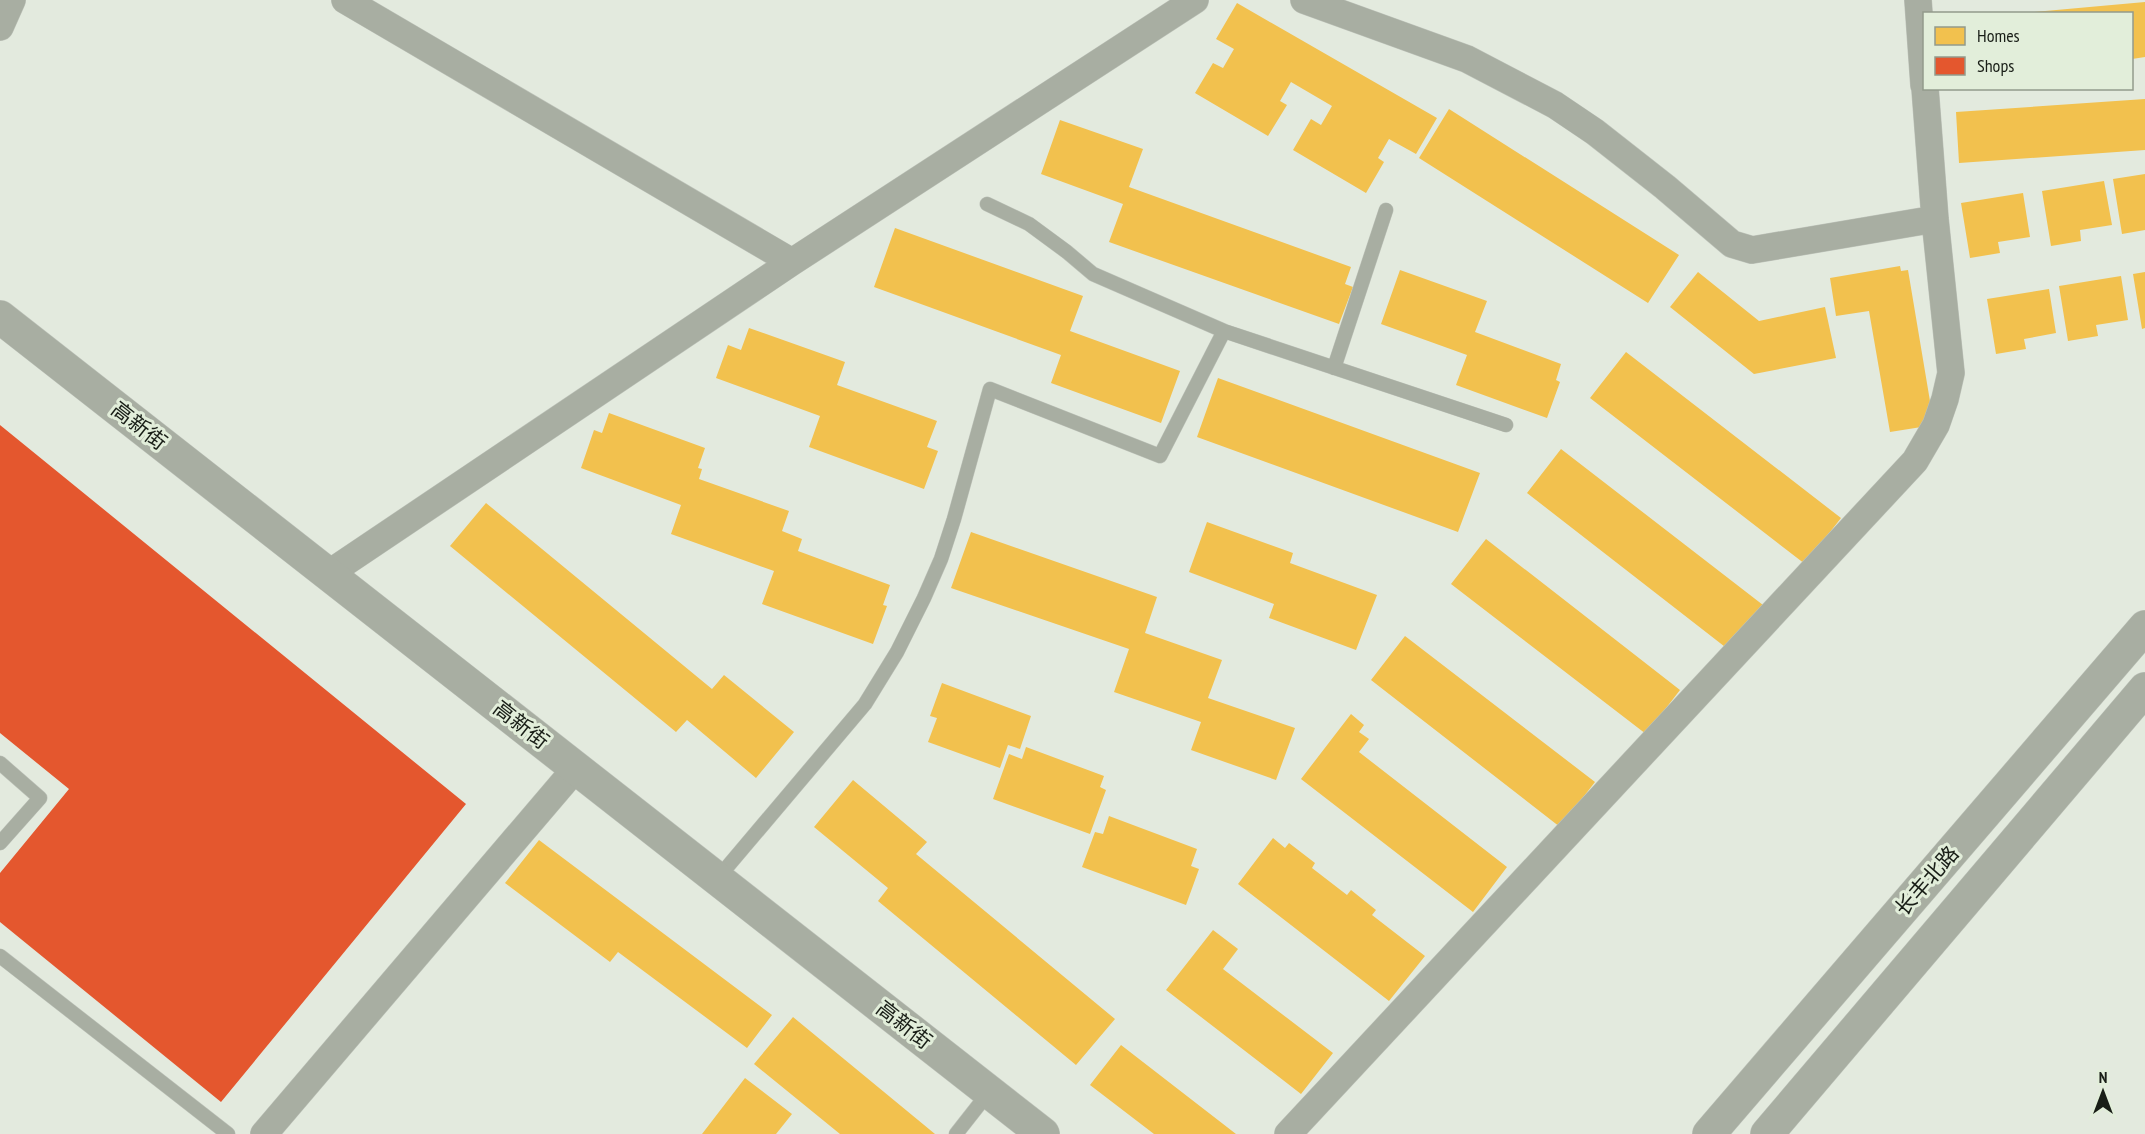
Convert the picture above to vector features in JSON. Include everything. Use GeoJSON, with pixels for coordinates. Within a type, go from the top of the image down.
{"type":"FeatureCollection","features":[{"type":"Feature","properties":{"kind":"street"},"geometry":{"type":"LineString","coordinates":[[0,27],[12,0]]}},
{"type":"Feature","properties":{"kind":"street"},"geometry":{"type":"LineString","coordinates":[[345,0],[792,262]]}},
{"type":"Feature","properties":{"kind":"street"},"geometry":{"type":"LineString","coordinates":[[328,574],[792,262],[1195,0]]}},
{"type":"Feature","properties":{"kind":"street"},"geometry":{"type":"LineString","coordinates":[[1304,0],[1467,59],[1555,105],[1595,132],[1732,244],[1752,250],[1935,219]]}},
{"type":"Feature","properties":{"kind":"street"},"geometry":{"type":"LineString","coordinates":[[1918,0],[1923,62]]}},
{"type":"Feature","properties":{"kind":"street"},"geometry":{"type":"LineString","coordinates":[[1288,1134],[1915,461],[1927,444],[1945,399],[1951,373],[1935,219],[1925,90]]}},
{"type":"Feature","properties":{"kind":"street","name":"高新街"},"geometry":{"type":"LineString","coordinates":[[0,317],[1043,1134]]}},
{"type":"Feature","properties":{"kind":"street","name":"长丰北路"},"geometry":{"type":"LineString","coordinates":[[1709,1134],[2145,627]]}},
{"type":"Feature","properties":{"kind":"street","name":"长丰北路"},"geometry":{"type":"LineString","coordinates":[[1767,1134],[2145,689]]}},
{"type":"Feature","properties":{"kind":"street"},"geometry":{"type":"LineString","coordinates":[[264,1134],[576,768]]}},
{"type":"Feature","properties":{"kind":"lane"},"geometry":{"type":"LineString","coordinates":[[987,204],[1029,224],[1093,274],[1224,331],[1506,425]]}},
{"type":"Feature","properties":{"kind":"lane"},"geometry":{"type":"LineString","coordinates":[[1334,368],[1386,210]]}},
{"type":"Feature","properties":{"kind":"lane"},"geometry":{"type":"LineString","coordinates":[[717,879],[865,704],[897,652],[924,598],[940,559],[957,509],[990,389],[1160,456],[1224,331]]}},
{"type":"Feature","properties":{"kind":"lane"},"geometry":{"type":"LineString","coordinates":[[0,763],[40,798],[0,843]]}},
{"type":"Feature","properties":{"kind":"lane"},"geometry":{"type":"LineString","coordinates":[[0,956],[228,1134]]}},
{"type":"Feature","properties":{"kind":"lane"},"geometry":{"type":"LineString","coordinates":[[956,1134],[989,1092]]}},
{"type":"Feature","properties":{"kind":"building: Homes"},"geometry":{"type":"Polygon","coordinates":[[[2145,2],[2145,57],[2133,59],[2133,12],[2034,12],[2145,2]]]}},
{"type":"Feature","properties":{"kind":"building: Homes"},"geometry":{"type":"Polygon","coordinates":[[[1237,3],[1437,118],[1416,154],[1389,139],[1378,158],[1384,162],[1366,193],[1293,150],[1311,119],[1321,125],[1332,106],[1291,82],[1280,101],[1287,105],[1268,136],[1195,93],[1213,63],[1223,68],[1234,49],[1216,39],[1237,3]]]}},
{"type":"Feature","properties":{"kind":"building: Homes"},"geometry":{"type":"Polygon","coordinates":[[[2145,99],[2145,150],[1959,163],[1956,112],[2145,99]]]}},
{"type":"Feature","properties":{"kind":"building: Homes"},"geometry":{"type":"Polygon","coordinates":[[[1449,109],[1679,255],[1648,303],[1419,158],[1449,109]]]}},
{"type":"Feature","properties":{"kind":"building: Homes"},"geometry":{"type":"Polygon","coordinates":[[[1060,120],[1143,149],[1129,187],[1351,267],[1345,284],[1353,287],[1339,324],[1109,242],[1123,204],[1041,174],[1060,120]]]}},
{"type":"Feature","properties":{"kind":"building: Homes"},"geometry":{"type":"Polygon","coordinates":[[[2145,174],[2145,230],[2122,234],[2113,179],[2145,174]]]}},
{"type":"Feature","properties":{"kind":"building: Homes"},"geometry":{"type":"Polygon","coordinates":[[[2104,181],[2112,225],[2080,230],[2081,241],[2051,246],[2042,191],[2104,181]]]}},
{"type":"Feature","properties":{"kind":"building: Homes"},"geometry":{"type":"Polygon","coordinates":[[[2023,193],[2030,237],[1998,242],[2000,253],[1970,258],[1961,203],[2023,193]]]}},
{"type":"Feature","properties":{"kind":"building: Homes"},"geometry":{"type":"Polygon","coordinates":[[[895,228],[1083,296],[1070,331],[1180,371],[1161,423],[1051,383],[1061,355],[874,287],[895,228]]]}},
{"type":"Feature","properties":{"kind":"building: Homes"},"geometry":{"type":"Polygon","coordinates":[[[1900,266],[1901,271],[1908,270],[1934,425],[1890,432],[1869,311],[1836,316],[1830,278],[1900,266]]]}},
{"type":"Feature","properties":{"kind":"building: Homes"},"geometry":{"type":"Polygon","coordinates":[[[1400,270],[1487,301],[1475,332],[1561,364],[1556,380],[1560,382],[1547,418],[1456,385],[1467,355],[1381,324],[1400,270]]]}},
{"type":"Feature","properties":{"kind":"building: Homes"},"geometry":{"type":"Polygon","coordinates":[[[1698,272],[1759,321],[1825,307],[1836,358],[1754,374],[1670,307],[1698,272]]]}},
{"type":"Feature","properties":{"kind":"building: Homes"},"geometry":{"type":"Polygon","coordinates":[[[2145,272],[2145,328],[2142,329],[2133,274],[2145,272]]]}},
{"type":"Feature","properties":{"kind":"building: Homes"},"geometry":{"type":"Polygon","coordinates":[[[2121,276],[2128,320],[2096,325],[2098,336],[2068,341],[2059,286],[2121,276]]]}},
{"type":"Feature","properties":{"kind":"building: Homes"},"geometry":{"type":"Polygon","coordinates":[[[2049,289],[2056,333],[2024,339],[2026,349],[1996,354],[1987,299],[2049,289]]]}},
{"type":"Feature","properties":{"kind":"building: Homes"},"geometry":{"type":"Polygon","coordinates":[[[749,328],[845,362],[837,385],[937,421],[927,447],[938,451],[924,489],[809,447],[820,416],[716,378],[728,345],[741,350],[749,328]]]}},
{"type":"Feature","properties":{"kind":"building: Homes"},"geometry":{"type":"Polygon","coordinates":[[[1626,352],[1841,518],[1805,564],[1590,398],[1626,352]]]}},
{"type":"Feature","properties":{"kind":"building: Homes"},"geometry":{"type":"Polygon","coordinates":[[[1218,378],[1480,473],[1458,532],[1197,437],[1218,378]]]}},
{"type":"Feature","properties":{"kind":"building: Homes"},"geometry":{"type":"Polygon","coordinates":[[[609,413],[705,448],[698,468],[702,469],[699,479],[789,511],[782,531],[802,539],[798,551],[890,585],[883,605],[887,606],[873,644],[762,604],[774,571],[671,534],[681,505],[581,468],[594,430],[602,433],[609,413]]]}},
{"type":"Feature","properties":{"kind":"building: Homes"},"geometry":{"type":"Polygon","coordinates":[[[1561,449],[1763,605],[1729,650],[1527,493],[1561,449]]]}},
{"type":"Feature","properties":{"kind":"building: Homes"},"geometry":{"type":"Polygon","coordinates":[[[486,503],[712,689],[724,675],[794,732],[756,778],[687,720],[676,732],[450,546],[486,503]]]}},
{"type":"Feature","properties":{"kind":"building: Homes"},"geometry":{"type":"Polygon","coordinates":[[[1207,522],[1293,553],[1290,563],[1377,595],[1356,650],[1269,618],[1274,604],[1189,572],[1207,522]]]}},
{"type":"Feature","properties":{"kind":"building: Homes"},"geometry":{"type":"Polygon","coordinates":[[[971,532],[1157,597],[1145,633],[1222,660],[1208,698],[1295,728],[1276,780],[1191,750],[1201,722],[1114,692],[1129,649],[951,588],[971,532]]]}},
{"type":"Feature","properties":{"kind":"building: Homes"},"geometry":{"type":"Polygon","coordinates":[[[1486,539],[1680,690],[1646,734],[1451,584],[1486,539]]]}},
{"type":"Feature","properties":{"kind":"building: Homes"},"geometry":{"type":"Polygon","coordinates":[[[1405,636],[1595,782],[1560,827],[1371,680],[1405,636]]]}},
{"type":"Feature","properties":{"kind":"building: Homes"},"geometry":{"type":"Polygon","coordinates":[[[942,683],[1031,716],[1020,749],[1008,745],[1000,768],[928,742],[937,718],[930,716],[942,683]]]}},
{"type":"Feature","properties":{"kind":"building: Homes"},"geometry":{"type":"Polygon","coordinates":[[[1351,714],[1364,725],[1359,732],[1369,739],[1359,752],[1507,867],[1473,912],[1301,779],[1351,714]]]}},
{"type":"Feature","properties":{"kind":"building: Homes"},"geometry":{"type":"Polygon","coordinates":[[[1026,747],[1104,776],[1100,787],[1106,790],[1090,834],[993,799],[1009,754],[1022,759],[1026,747]]]}},
{"type":"Feature","properties":{"kind":"building: Homes"},"geometry":{"type":"Polygon","coordinates":[[[853,780],[927,842],[916,854],[1115,1019],[1076,1065],[878,901],[888,888],[814,827],[853,780]]]}},
{"type":"Feature","properties":{"kind":"building: Homes"},"geometry":{"type":"Polygon","coordinates":[[[1109,816],[1197,849],[1191,866],[1199,869],[1186,905],[1082,867],[1095,832],[1103,834],[1109,816]]]}},
{"type":"Feature","properties":{"kind":"building: Homes"},"geometry":{"type":"Polygon","coordinates":[[[1273,838],[1285,848],[1289,843],[1315,863],[1312,868],[1347,895],[1351,890],[1376,910],[1372,915],[1425,956],[1389,1001],[1238,884],[1273,838]]]}},
{"type":"Feature","properties":{"kind":"building: Homes"},"geometry":{"type":"Polygon","coordinates":[[[539,840],[772,1015],[747,1048],[618,952],[610,962],[505,883],[539,840]]]}},
{"type":"Feature","properties":{"kind":"building: Homes"},"geometry":{"type":"Polygon","coordinates":[[[1213,930],[1238,949],[1223,969],[1333,1053],[1301,1094],[1166,990],[1213,930]]]}},
{"type":"Feature","properties":{"kind":"building: Homes"},"geometry":{"type":"Polygon","coordinates":[[[793,1017],[935,1134],[840,1134],[754,1064],[793,1017]]]}},
{"type":"Feature","properties":{"kind":"building: Homes"},"geometry":{"type":"Polygon","coordinates":[[[1121,1045],[1236,1134],[1154,1134],[1090,1085],[1121,1045]]]}},
{"type":"Feature","properties":{"kind":"building: Homes"},"geometry":{"type":"Polygon","coordinates":[[[745,1078],[792,1114],[776,1134],[702,1134],[745,1078]]]}},
{"type":"Feature","properties":{"kind":"building: Shops"},"geometry":{"type":"Polygon","coordinates":[[[0,425],[466,804],[221,1102],[0,922],[0,873],[69,789],[0,733],[0,425]]]}}]}
